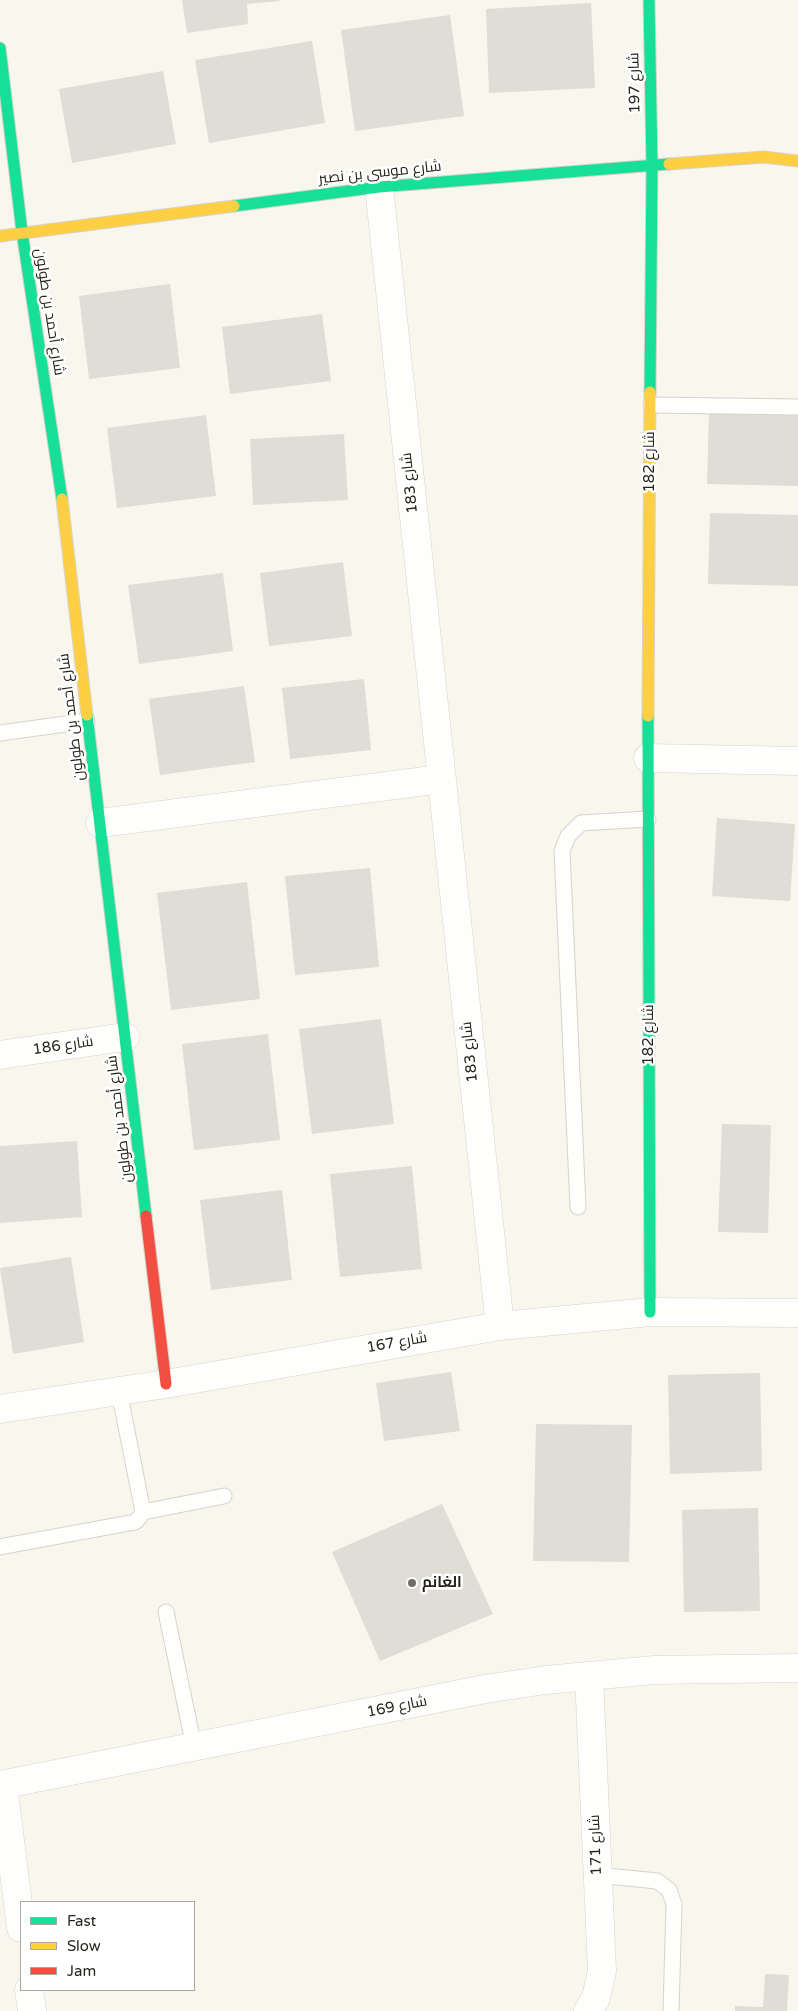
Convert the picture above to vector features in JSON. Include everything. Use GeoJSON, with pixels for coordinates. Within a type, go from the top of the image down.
{"type":"FeatureCollection","features":[{"type":"Feature","properties":{"kind":"street","name":"شارع 197"},"geometry":{"type":"LineString","coordinates":[[649,0],[652,166]]}},
{"type":"Feature","properties":{"kind":"street","name":"شارع أحمد بن طولون"},"geometry":{"type":"LineString","coordinates":[[0,48],[22,232],[61,494],[166,1384]]}},
{"type":"Feature","properties":{"kind":"street","name":"شارع موسى بن نصير"},"geometry":{"type":"LineString","coordinates":[[0,236],[379,187],[764,157],[793,149]]}},
{"type":"Feature","properties":{"kind":"street","name":"شارع موسى بن نصير"},"geometry":{"type":"LineString","coordinates":[[764,157],[798,161]]}},
{"type":"Feature","properties":{"kind":"street","name":"شارع 182"},"geometry":{"type":"LineString","coordinates":[[650,1312],[648,758],[652,166]]}},
{"type":"Feature","properties":{"kind":"street","name":"شارع 183"},"geometry":{"type":"LineString","coordinates":[[379,187],[500,1326]]}},
{"type":"Feature","properties":{"kind":"street"},"geometry":{"type":"LineString","coordinates":[[648,758],[798,761]]}},
{"type":"Feature","properties":{"kind":"street"},"geometry":{"type":"LineString","coordinates":[[100,824],[441,779]]}},
{"type":"Feature","properties":{"kind":"street","name":"شارع 186"},"geometry":{"type":"LineString","coordinates":[[0,1055],[125,1037]]}},
{"type":"Feature","properties":{"kind":"street","name":"شارع 167"},"geometry":{"type":"LineString","coordinates":[[0,1409],[166,1384],[500,1326],[650,1312],[798,1313]]}},
{"type":"Feature","properties":{"kind":"street","name":"شارع 169"},"geometry":{"type":"LineString","coordinates":[[2,1785],[485,1689],[654,1670],[798,1668]]}},
{"type":"Feature","properties":{"kind":"street","name":"شارع 171"},"geometry":{"type":"LineString","coordinates":[[588,2011],[596,1998],[602,1971],[589,1676]]}},
{"type":"Feature","properties":{"kind":"street"},"geometry":{"type":"LineString","coordinates":[[2,1785],[20,1920]]}},
{"type":"Feature","properties":{"kind":"street"},"geometry":{"type":"LineString","coordinates":[[29,1991],[32,2011]]}},
{"type":"Feature","properties":{"kind":"lane"},"geometry":{"type":"LineString","coordinates":[[651,405],[798,407]]}},
{"type":"Feature","properties":{"kind":"lane"},"geometry":{"type":"LineString","coordinates":[[0,733],[88,721]]}},
{"type":"Feature","properties":{"kind":"lane"},"geometry":{"type":"LineString","coordinates":[[578,1208],[562,851],[568,836],[581,822],[648,819]]}},
{"type":"Feature","properties":{"kind":"lane"},"geometry":{"type":"LineString","coordinates":[[119,1391],[143,1512]]}},
{"type":"Feature","properties":{"kind":"lane"},"geometry":{"type":"LineString","coordinates":[[0,1547],[135,1522],[143,1512],[224,1496]]}},
{"type":"Feature","properties":{"kind":"lane"},"geometry":{"type":"LineString","coordinates":[[166,1612],[194,1747]]}},
{"type":"Feature","properties":{"kind":"lane"},"geometry":{"type":"LineString","coordinates":[[598,1875],[657,1881],[669,1890],[674,1904],[671,2011]]}},
{"type":"Feature","properties":{"kind":"building"},"geometry":{"type":"Polygon","coordinates":[[[182,0],[280,1],[247,4],[248,24],[187,33],[182,0]]]}},
{"type":"Feature","properties":{"kind":"building"},"geometry":{"type":"Polygon","coordinates":[[[591,3],[595,88],[489,93],[486,9],[591,3]]]}},
{"type":"Feature","properties":{"kind":"building"},"geometry":{"type":"Polygon","coordinates":[[[450,15],[464,116],[355,131],[341,30],[450,15]]]}},
{"type":"Feature","properties":{"kind":"building"},"geometry":{"type":"Polygon","coordinates":[[[312,41],[325,123],[209,143],[195,60],[312,41]]]}},
{"type":"Feature","properties":{"kind":"building"},"geometry":{"type":"Polygon","coordinates":[[[163,71],[176,144],[72,163],[59,89],[163,71]]]}},
{"type":"Feature","properties":{"kind":"building"},"geometry":{"type":"Polygon","coordinates":[[[170,284],[180,368],[89,379],[79,296],[170,284]]]}},
{"type":"Feature","properties":{"kind":"building"},"geometry":{"type":"Polygon","coordinates":[[[322,314],[331,381],[230,394],[222,327],[322,314]]]}},
{"type":"Feature","properties":{"kind":"building"},"geometry":{"type":"Polygon","coordinates":[[[709,413],[798,415],[798,486],[707,484],[709,413]]]}},
{"type":"Feature","properties":{"kind":"building"},"geometry":{"type":"Polygon","coordinates":[[[206,415],[216,496],[117,508],[107,428],[206,415]]]}},
{"type":"Feature","properties":{"kind":"building"},"geometry":{"type":"Polygon","coordinates":[[[344,434],[348,500],[253,505],[250,439],[344,434]]]}},
{"type":"Feature","properties":{"kind":"building"},"geometry":{"type":"Polygon","coordinates":[[[710,513],[798,515],[798,586],[708,584],[710,513]]]}},
{"type":"Feature","properties":{"kind":"building"},"geometry":{"type":"Polygon","coordinates":[[[343,562],[352,636],[269,646],[260,573],[343,562]]]}},
{"type":"Feature","properties":{"kind":"building"},"geometry":{"type":"Polygon","coordinates":[[[223,573],[233,651],[139,664],[128,585],[223,573]]]}},
{"type":"Feature","properties":{"kind":"building"},"geometry":{"type":"Polygon","coordinates":[[[364,679],[371,750],[290,759],[282,688],[364,679]]]}},
{"type":"Feature","properties":{"kind":"building"},"geometry":{"type":"Polygon","coordinates":[[[244,686],[255,762],[160,775],[149,699],[244,686]]]}},
{"type":"Feature","properties":{"kind":"building"},"geometry":{"type":"Polygon","coordinates":[[[717,818],[795,824],[790,901],[712,896],[717,818]]]}},
{"type":"Feature","properties":{"kind":"building"},"geometry":{"type":"Polygon","coordinates":[[[370,868],[379,967],[295,975],[285,876],[370,868]]]}},
{"type":"Feature","properties":{"kind":"building"},"geometry":{"type":"Polygon","coordinates":[[[247,882],[260,999],[171,1010],[157,893],[247,882]]]}},
{"type":"Feature","properties":{"kind":"building"},"geometry":{"type":"Polygon","coordinates":[[[381,1019],[394,1124],[312,1134],[299,1029],[381,1019]]]}},
{"type":"Feature","properties":{"kind":"building"},"geometry":{"type":"Polygon","coordinates":[[[268,1034],[280,1140],[194,1150],[182,1044],[268,1034]]]}},
{"type":"Feature","properties":{"kind":"building"},"geometry":{"type":"Polygon","coordinates":[[[722,1124],[771,1125],[768,1233],[718,1232],[722,1124]]]}},
{"type":"Feature","properties":{"kind":"building"},"geometry":{"type":"Polygon","coordinates":[[[77,1141],[82,1217],[0,1223],[0,1146],[77,1141]]]}},
{"type":"Feature","properties":{"kind":"building"},"geometry":{"type":"Polygon","coordinates":[[[412,1166],[422,1269],[340,1277],[330,1174],[412,1166]]]}},
{"type":"Feature","properties":{"kind":"building"},"geometry":{"type":"Polygon","coordinates":[[[282,1190],[292,1280],[211,1290],[200,1200],[282,1190]]]}},
{"type":"Feature","properties":{"kind":"building"},"geometry":{"type":"Polygon","coordinates":[[[71,1257],[84,1342],[13,1354],[0,1268],[71,1257]]]}},
{"type":"Feature","properties":{"kind":"building"},"geometry":{"type":"Polygon","coordinates":[[[451,1372],[460,1431],[384,1441],[376,1383],[451,1372]]]}},
{"type":"Feature","properties":{"kind":"building"},"geometry":{"type":"Polygon","coordinates":[[[760,1373],[762,1471],[670,1474],[668,1375],[760,1373]]]}},
{"type":"Feature","properties":{"kind":"building"},"geometry":{"type":"Polygon","coordinates":[[[536,1424],[632,1425],[629,1562],[533,1561],[536,1424]]]}},
{"type":"Feature","properties":{"kind":"building","name":"الغانم"},"geometry":{"type":"Polygon","coordinates":[[[442,1504],[493,1614],[380,1661],[332,1552],[442,1504]]]}},
{"type":"Feature","properties":{"kind":"building"},"geometry":{"type":"Polygon","coordinates":[[[758,1508],[760,1611],[684,1612],[682,1510],[758,1508]]]}},
{"type":"Feature","properties":{"kind":"building"},"geometry":{"type":"Polygon","coordinates":[[[765,1974],[789,1975],[787,2011],[735,2011],[735,2006],[763,2007],[765,1974]]]}},
{"type":"Feature","properties":{"kind":"traffic: fast"},"geometry":{"type":"LineString","coordinates":[[649,0],[652,166],[650,392]]}},
{"type":"Feature","properties":{"kind":"traffic: fast"},"geometry":{"type":"LineString","coordinates":[[0,48],[22,232],[62,499]]}},
{"type":"Feature","properties":{"kind":"traffic: fast"},"geometry":{"type":"LineString","coordinates":[[234,206],[379,187],[669,164]]}},
{"type":"Feature","properties":{"kind":"traffic: fast"},"geometry":{"type":"LineString","coordinates":[[87,715],[146,1216]]}},
{"type":"Feature","properties":{"kind":"traffic: fast"},"geometry":{"type":"LineString","coordinates":[[648,716],[650,1312]]}},
{"type":"Feature","properties":{"kind":"traffic: slow"},"geometry":{"type":"LineString","coordinates":[[669,164],[764,157],[798,161]]}},
{"type":"Feature","properties":{"kind":"traffic: slow"},"geometry":{"type":"LineString","coordinates":[[0,236],[234,206]]}},
{"type":"Feature","properties":{"kind":"traffic: slow"},"geometry":{"type":"LineString","coordinates":[[648,716],[650,392]]}},
{"type":"Feature","properties":{"kind":"traffic: slow"},"geometry":{"type":"LineString","coordinates":[[62,499],[87,715]]}},
{"type":"Feature","properties":{"kind":"traffic: jam"},"geometry":{"type":"LineString","coordinates":[[146,1216],[166,1384]]}},
{"type":"Feature","properties":{"kind":"place","name":"الغانم"},"geometry":{"type":"Point","coordinates":[412,1583]}}]}
